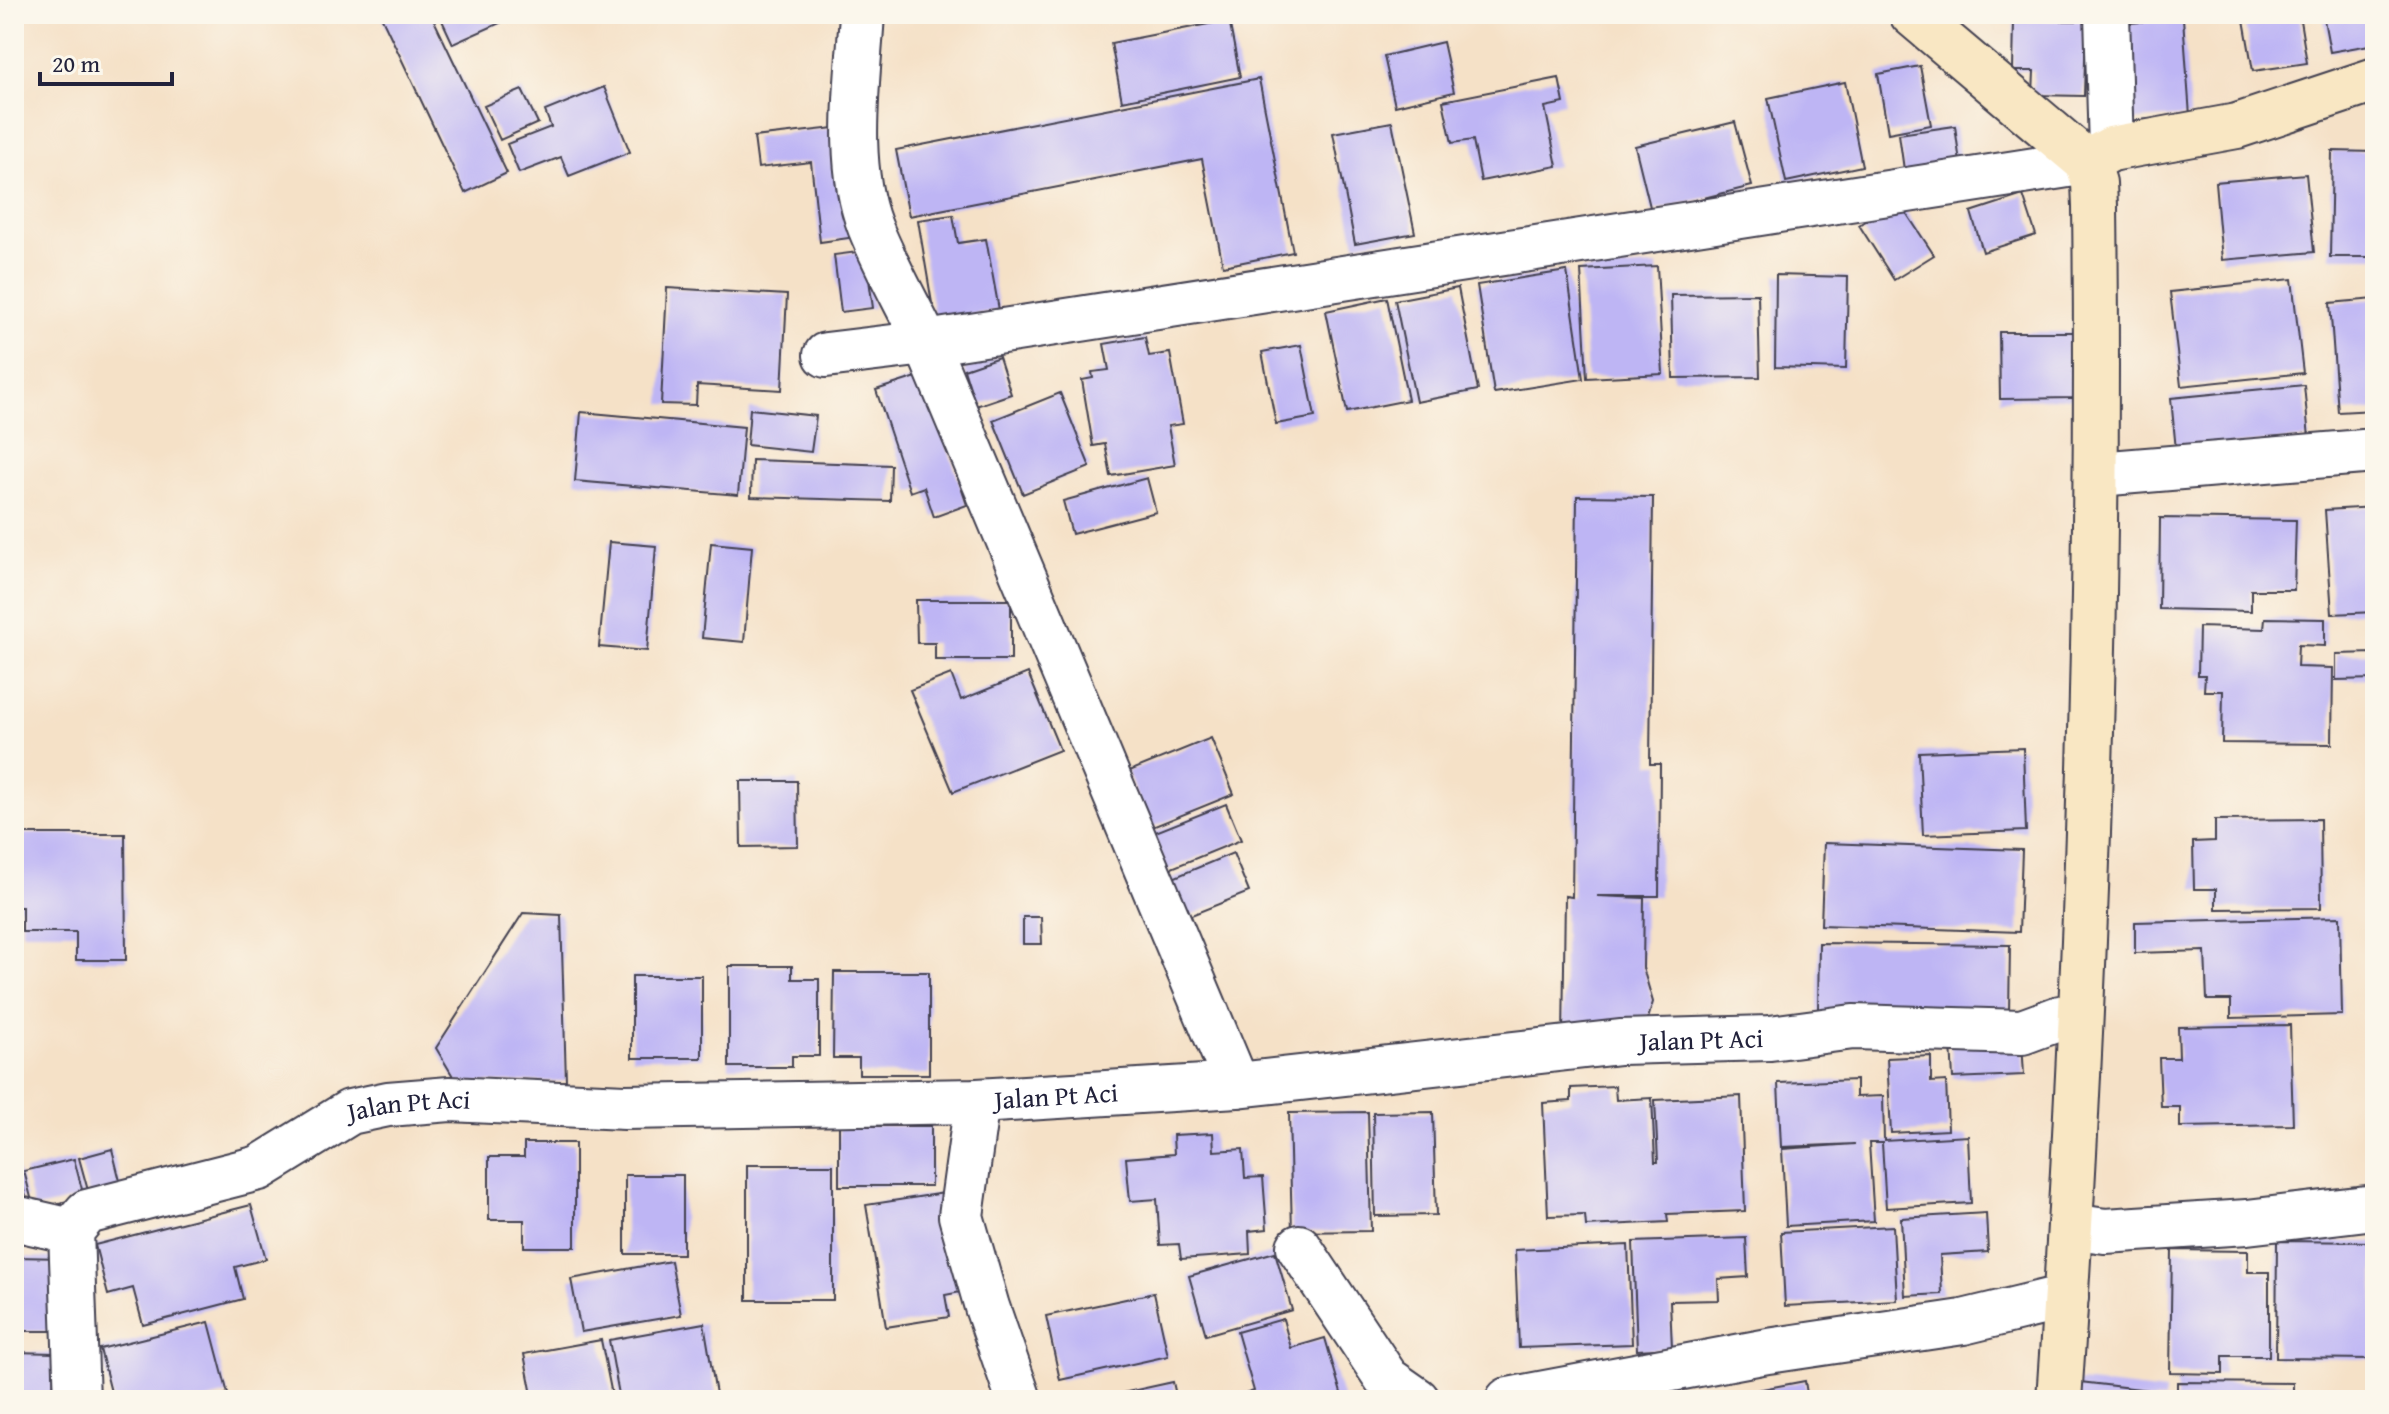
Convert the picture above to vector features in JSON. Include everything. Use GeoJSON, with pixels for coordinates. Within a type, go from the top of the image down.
{"type":"FeatureCollection","features":[{"type":"Feature","properties":{"kind":"street"},"geometry":{"type":"LineString","coordinates":[[862,14],[857,87],[859,180],[870,226],[926,343],[1237,1085]]}},
{"type":"Feature","properties":{"kind":"street"},"geometry":{"type":"LineString","coordinates":[[1912,14],[2064,163],[2094,183],[2098,474],[2054,1025],[2071,1226],[2059,1400]]}},
{"type":"Feature","properties":{"kind":"street"},"geometry":{"type":"LineString","coordinates":[[2064,163],[2107,14]]}},
{"type":"Feature","properties":{"kind":"street"},"geometry":{"type":"LineString","coordinates":[[826,355],[926,343],[2064,163],[2237,126],[2375,80]]}},
{"type":"Feature","properties":{"kind":"street"},"geometry":{"type":"LineString","coordinates":[[2098,474],[2375,451]]}},
{"type":"Feature","properties":{"kind":"street","name":"Jalan Pt Aci"},"geometry":{"type":"LineString","coordinates":[[72,1238],[87,1212],[259,1168],[350,1112],[388,1104],[450,1099],[625,1107],[977,1101],[1237,1085],[1620,1042],[1770,1038],[1853,1027],[2054,1025]]}},
{"type":"Feature","properties":{"kind":"street"},"geometry":{"type":"LineString","coordinates":[[977,1101],[961,1216],[987,1307],[1019,1400]]}},
{"type":"Feature","properties":{"kind":"street"},"geometry":{"type":"LineString","coordinates":[[2071,1226],[2105,1231],[2247,1222],[2375,1207]]}},
{"type":"Feature","properties":{"kind":"street"},"geometry":{"type":"LineString","coordinates":[[14,1218],[72,1238],[77,1400]]}},
{"type":"Feature","properties":{"kind":"street"},"geometry":{"type":"LineString","coordinates":[[1299,1247],[1387,1379],[1417,1400]]}},
{"type":"Feature","properties":{"kind":"street"},"geometry":{"type":"LineString","coordinates":[[1508,1400],[1768,1351],[1963,1322],[2014,1307],[2066,1297]]}},
{"type":"Feature","properties":{"kind":"building"},"geometry":{"type":"Polygon","coordinates":[[[380,14],[431,14],[507,173],[465,193],[380,14]]]}},
{"type":"Feature","properties":{"kind":"building"},"geometry":{"type":"Polygon","coordinates":[[[439,14],[520,14],[453,44],[439,14]]]}},
{"type":"Feature","properties":{"kind":"building"},"geometry":{"type":"Polygon","coordinates":[[[2243,14],[2299,14],[2307,63],[2253,71],[2243,14]]]}},
{"type":"Feature","properties":{"kind":"building"},"geometry":{"type":"Polygon","coordinates":[[[2323,14],[2375,14],[2375,44],[2330,52],[2323,14]]]}},
{"type":"Feature","properties":{"kind":"building"},"geometry":{"type":"Polygon","coordinates":[[[2183,18],[2190,116],[2126,121],[2119,24],[2183,18]]]}},
{"type":"Feature","properties":{"kind":"building"},"geometry":{"type":"Polygon","coordinates":[[[1229,20],[1240,77],[1122,101],[1111,43],[1229,20]]]}},
{"type":"Feature","properties":{"kind":"building"},"geometry":{"type":"Polygon","coordinates":[[[2014,20],[2086,21],[2084,96],[2033,95],[2034,71],[2013,71],[2014,20]]]}},
{"type":"Feature","properties":{"kind":"building"},"geometry":{"type":"Polygon","coordinates":[[[1443,42],[1454,92],[1395,106],[1384,56],[1443,42]]]}},
{"type":"Feature","properties":{"kind":"building"},"geometry":{"type":"Polygon","coordinates":[[[1920,66],[1931,125],[1888,133],[1878,74],[1920,66]]]}},
{"type":"Feature","properties":{"kind":"building"},"geometry":{"type":"Polygon","coordinates":[[[1559,78],[1564,103],[1545,107],[1557,166],[1481,181],[1473,140],[1452,143],[1443,101],[1559,78]]]}},
{"type":"Feature","properties":{"kind":"building"},"geometry":{"type":"Polygon","coordinates":[[[1259,79],[1293,252],[1223,266],[1202,159],[909,216],[896,150],[1259,79]]]}},
{"type":"Feature","properties":{"kind":"building"},"geometry":{"type":"Polygon","coordinates":[[[1845,82],[1862,166],[1786,182],[1768,98],[1845,82]]]}},
{"type":"Feature","properties":{"kind":"building"},"geometry":{"type":"Polygon","coordinates":[[[604,87],[630,152],[569,176],[561,157],[519,173],[507,144],[551,127],[545,111],[604,87]]]}},
{"type":"Feature","properties":{"kind":"building"},"geometry":{"type":"Polygon","coordinates":[[[522,90],[538,123],[500,140],[484,106],[522,90]]]}},
{"type":"Feature","properties":{"kind":"building"},"geometry":{"type":"Polygon","coordinates":[[[1392,122],[1415,233],[1355,244],[1333,133],[1392,122]]]}},
{"type":"Feature","properties":{"kind":"building"},"geometry":{"type":"Polygon","coordinates":[[[1735,122],[1752,186],[1651,211],[1635,146],[1735,122]]]}},
{"type":"Feature","properties":{"kind":"building"},"geometry":{"type":"Polygon","coordinates":[[[1955,126],[1961,170],[1905,177],[1899,134],[1955,126]]]}},
{"type":"Feature","properties":{"kind":"building"},"geometry":{"type":"Polygon","coordinates":[[[843,127],[856,237],[820,242],[811,162],[758,168],[754,137],[843,127]]]}},
{"type":"Feature","properties":{"kind":"building"},"geometry":{"type":"Polygon","coordinates":[[[2332,151],[2375,152],[2375,257],[2330,257],[2332,151]]]}},
{"type":"Feature","properties":{"kind":"building"},"geometry":{"type":"Polygon","coordinates":[[[2306,174],[2314,252],[2222,260],[2215,182],[2306,174]]]}},
{"type":"Feature","properties":{"kind":"building"},"geometry":{"type":"Polygon","coordinates":[[[2023,195],[2036,235],[1983,252],[1971,212],[2023,195]]]}},
{"type":"Feature","properties":{"kind":"building"},"geometry":{"type":"Polygon","coordinates":[[[1897,199],[1934,255],[1894,280],[1859,225],[1897,199]]]}},
{"type":"Feature","properties":{"kind":"building"},"geometry":{"type":"Polygon","coordinates":[[[953,215],[958,243],[986,239],[999,310],[935,321],[918,220],[953,215]]]}},
{"type":"Feature","properties":{"kind":"building"},"geometry":{"type":"Polygon","coordinates":[[[865,251],[873,308],[841,312],[834,255],[865,251]]]}},
{"type":"Feature","properties":{"kind":"building"},"geometry":{"type":"Polygon","coordinates":[[[1657,266],[1663,374],[1587,378],[1581,270],[1657,266]]]}},
{"type":"Feature","properties":{"kind":"building"},"geometry":{"type":"Polygon","coordinates":[[[1567,271],[1583,379],[1494,393],[1477,285],[1567,271]]]}},
{"type":"Feature","properties":{"kind":"building"},"geometry":{"type":"Polygon","coordinates":[[[1776,275],[1848,277],[1846,369],[1775,367],[1776,275]]]}},
{"type":"Feature","properties":{"kind":"building"},"geometry":{"type":"Polygon","coordinates":[[[2292,279],[2303,373],[2181,386],[2170,292],[2292,279]]]}},
{"type":"Feature","properties":{"kind":"building"},"geometry":{"type":"Polygon","coordinates":[[[667,288],[787,295],[782,390],[697,385],[696,405],[661,404],[667,288]]]}},
{"type":"Feature","properties":{"kind":"building"},"geometry":{"type":"Polygon","coordinates":[[[1458,288],[1478,390],[1416,402],[1395,300],[1458,288]]]}},
{"type":"Feature","properties":{"kind":"building"},"geometry":{"type":"Polygon","coordinates":[[[1758,294],[1760,377],[1673,378],[1671,295],[1758,294]]]}},
{"type":"Feature","properties":{"kind":"building"},"geometry":{"type":"Polygon","coordinates":[[[1387,298],[1408,400],[1347,412],[1326,311],[1387,298]]]}},
{"type":"Feature","properties":{"kind":"building"},"geometry":{"type":"Polygon","coordinates":[[[2375,299],[2375,410],[2338,412],[2330,303],[2375,299]]]}},
{"type":"Feature","properties":{"kind":"building"},"geometry":{"type":"Polygon","coordinates":[[[1999,332],[2073,332],[2073,398],[2000,399],[1999,332]]]}},
{"type":"Feature","properties":{"kind":"building"},"geometry":{"type":"Polygon","coordinates":[[[1145,337],[1149,356],[1170,353],[1183,424],[1168,426],[1175,465],[1111,476],[1105,444],[1093,446],[1082,380],[1093,378],[1092,372],[1109,370],[1104,344],[1145,337]]]}},
{"type":"Feature","properties":{"kind":"building"},"geometry":{"type":"Polygon","coordinates":[[[1301,345],[1315,417],[1276,424],[1262,352],[1301,345]]]}},
{"type":"Feature","properties":{"kind":"building"},"geometry":{"type":"Polygon","coordinates":[[[999,357],[1011,394],[976,406],[964,369],[999,357]]]}},
{"type":"Feature","properties":{"kind":"building"},"geometry":{"type":"Polygon","coordinates":[[[923,375],[967,505],[934,517],[924,487],[910,492],[876,390],[923,375]]]}},
{"type":"Feature","properties":{"kind":"building"},"geometry":{"type":"Polygon","coordinates":[[[2304,385],[2309,438],[2176,450],[2171,398],[2304,385]]]}},
{"type":"Feature","properties":{"kind":"building"},"geometry":{"type":"Polygon","coordinates":[[[1060,393],[1090,467],[1023,494],[993,420],[1060,393]]]}},
{"type":"Feature","properties":{"kind":"building"},"geometry":{"type":"Polygon","coordinates":[[[750,409],[816,416],[811,452],[747,445],[750,409]]]}},
{"type":"Feature","properties":{"kind":"building"},"geometry":{"type":"Polygon","coordinates":[[[581,412],[744,427],[738,495],[575,481],[581,412]]]}},
{"type":"Feature","properties":{"kind":"building"},"geometry":{"type":"Polygon","coordinates":[[[752,460],[891,465],[890,501],[751,497],[752,460]]]}},
{"type":"Feature","properties":{"kind":"building"},"geometry":{"type":"Polygon","coordinates":[[[1147,478],[1156,512],[1072,534],[1063,501],[1147,478]]]}},
{"type":"Feature","properties":{"kind":"building"},"geometry":{"type":"Polygon","coordinates":[[[1577,496],[1653,497],[1650,764],[1660,764],[1659,896],[1597,896],[1644,898],[1643,968],[1653,1002],[1642,1039],[1563,1038],[1565,896],[1572,897],[1577,496]]]}},
{"type":"Feature","properties":{"kind":"building"},"geometry":{"type":"Polygon","coordinates":[[[2375,507],[2375,612],[2332,614],[2325,510],[2375,507]]]}},
{"type":"Feature","properties":{"kind":"building"},"geometry":{"type":"Polygon","coordinates":[[[2160,518],[2296,520],[2294,590],[2251,590],[2251,611],[2159,609],[2160,518]]]}},
{"type":"Feature","properties":{"kind":"building"},"geometry":{"type":"Polygon","coordinates":[[[609,542],[656,546],[647,651],[599,647],[609,542]]]}},
{"type":"Feature","properties":{"kind":"building"},"geometry":{"type":"Polygon","coordinates":[[[711,543],[752,547],[744,642],[702,638],[711,543]]]}},
{"type":"Feature","properties":{"kind":"building"},"geometry":{"type":"Polygon","coordinates":[[[916,600],[1011,600],[1011,660],[935,660],[935,643],[917,643],[916,600]]]}},
{"type":"Feature","properties":{"kind":"building"},"geometry":{"type":"Polygon","coordinates":[[[2265,618],[2325,619],[2325,646],[2298,645],[2297,667],[2333,668],[2332,744],[2222,743],[2223,691],[2204,691],[2205,675],[2198,675],[2199,627],[2264,629],[2265,618]]]}},
{"type":"Feature","properties":{"kind":"building"},"geometry":{"type":"Polygon","coordinates":[[[2375,653],[2375,679],[2336,680],[2336,654],[2375,653]]]}},
{"type":"Feature","properties":{"kind":"building"},"geometry":{"type":"Polygon","coordinates":[[[1028,673],[1060,750],[953,792],[910,690],[951,674],[961,700],[1028,673]]]}},
{"type":"Feature","properties":{"kind":"building"},"geometry":{"type":"Polygon","coordinates":[[[1211,738],[1234,794],[1150,828],[1127,772],[1211,738]]]}},
{"type":"Feature","properties":{"kind":"building"},"geometry":{"type":"Polygon","coordinates":[[[2023,748],[2026,831],[1923,835],[1919,752],[2023,748]]]}},
{"type":"Feature","properties":{"kind":"building"},"geometry":{"type":"Polygon","coordinates":[[[740,781],[797,781],[798,846],[741,847],[740,781]]]}},
{"type":"Feature","properties":{"kind":"building"},"geometry":{"type":"Polygon","coordinates":[[[1226,804],[1241,840],[1167,870],[1153,833],[1226,804]]]}},
{"type":"Feature","properties":{"kind":"building"},"geometry":{"type":"Polygon","coordinates":[[[2320,819],[2321,908],[2216,909],[2216,889],[2194,889],[2193,842],[2215,841],[2215,820],[2320,819]]]}},
{"type":"Feature","properties":{"kind":"building"},"geometry":{"type":"Polygon","coordinates":[[[14,834],[125,834],[126,960],[76,960],[76,932],[22,932],[22,907],[14,907],[14,834]]]}},
{"type":"Feature","properties":{"kind":"building"},"geometry":{"type":"Polygon","coordinates":[[[1824,843],[2022,850],[2019,932],[1821,925],[1824,843]]]}},
{"type":"Feature","properties":{"kind":"building"},"geometry":{"type":"Polygon","coordinates":[[[1233,853],[1249,892],[1184,918],[1168,880],[1233,853]]]}},
{"type":"Feature","properties":{"kind":"building"},"geometry":{"type":"Polygon","coordinates":[[[523,913],[561,915],[566,1081],[457,1083],[436,1048],[523,913]]]}},
{"type":"Feature","properties":{"kind":"building"},"geometry":{"type":"Polygon","coordinates":[[[1023,917],[1041,917],[1042,944],[1023,944],[1023,917]]]}},
{"type":"Feature","properties":{"kind":"building"},"geometry":{"type":"Polygon","coordinates":[[[2340,917],[2342,1015],[2231,1018],[2231,1000],[2207,1000],[2205,951],[2135,953],[2135,922],[2340,917]]]}},
{"type":"Feature","properties":{"kind":"building"},"geometry":{"type":"Polygon","coordinates":[[[1819,943],[2010,945],[2009,1014],[1818,1012],[1819,943]]]}},
{"type":"Feature","properties":{"kind":"building"},"geometry":{"type":"Polygon","coordinates":[[[729,966],[792,966],[792,979],[819,979],[819,1056],[792,1056],[792,1067],[729,1067],[729,966]]]}},
{"type":"Feature","properties":{"kind":"building"},"geometry":{"type":"Polygon","coordinates":[[[834,972],[929,972],[929,1074],[859,1074],[859,1058],[833,1058],[834,972]]]}},
{"type":"Feature","properties":{"kind":"building"},"geometry":{"type":"Polygon","coordinates":[[[632,976],[702,976],[702,1058],[632,1058],[632,976]]]}},
{"type":"Feature","properties":{"kind":"building"},"geometry":{"type":"Polygon","coordinates":[[[2290,1025],[2293,1125],[2180,1127],[2180,1107],[2161,1107],[2159,1058],[2179,1058],[2178,1027],[2290,1025]]]}},
{"type":"Feature","properties":{"kind":"building"},"geometry":{"type":"Polygon","coordinates":[[[2022,1042],[2024,1075],[1953,1078],[1951,1045],[2022,1042]]]}},
{"type":"Feature","properties":{"kind":"building"},"geometry":{"type":"Polygon","coordinates":[[[1931,1056],[1931,1082],[1946,1081],[1948,1130],[1891,1133],[1887,1058],[1931,1056]]]}},
{"type":"Feature","properties":{"kind":"building"},"geometry":{"type":"Polygon","coordinates":[[[1856,1080],[1856,1097],[1883,1096],[1884,1141],[1968,1136],[1971,1203],[1886,1208],[1882,1143],[1869,1143],[1874,1221],[1786,1226],[1782,1149],[1855,1144],[1781,1147],[1778,1083],[1856,1080]]]}},
{"type":"Feature","properties":{"kind":"building"},"geometry":{"type":"Polygon","coordinates":[[[1615,1086],[1616,1100],[1652,1098],[1655,1162],[1658,1162],[1655,1100],[1741,1096],[1745,1211],[1667,1214],[1668,1222],[1586,1226],[1585,1215],[1548,1216],[1543,1103],[1571,1101],[1571,1088],[1615,1086]]]}},
{"type":"Feature","properties":{"kind":"building"},"geometry":{"type":"Polygon","coordinates":[[[1368,1112],[1371,1231],[1292,1232],[1289,1113],[1368,1112]]]}},
{"type":"Feature","properties":{"kind":"building"},"geometry":{"type":"Polygon","coordinates":[[[1433,1112],[1436,1215],[1375,1216],[1373,1113],[1433,1112]]]}},
{"type":"Feature","properties":{"kind":"building"},"geometry":{"type":"Polygon","coordinates":[[[839,1126],[931,1126],[931,1186],[839,1186],[839,1126]]]}},
{"type":"Feature","properties":{"kind":"building"},"geometry":{"type":"Polygon","coordinates":[[[1213,1133],[1214,1151],[1243,1149],[1245,1178],[1263,1177],[1267,1229],[1249,1231],[1250,1254],[1181,1259],[1179,1244],[1160,1245],[1157,1199],[1130,1201],[1126,1158],[1174,1154],[1173,1135],[1213,1133]]]}},
{"type":"Feature","properties":{"kind":"building"},"geometry":{"type":"Polygon","coordinates":[[[524,1143],[575,1143],[575,1247],[524,1247],[524,1220],[489,1220],[489,1157],[524,1157],[524,1143]]]}},
{"type":"Feature","properties":{"kind":"building"},"geometry":{"type":"Polygon","coordinates":[[[112,1149],[124,1197],[92,1205],[79,1158],[112,1149]]]}},
{"type":"Feature","properties":{"kind":"building"},"geometry":{"type":"Polygon","coordinates":[[[74,1159],[84,1197],[34,1209],[24,1171],[74,1159]]]}},
{"type":"Feature","properties":{"kind":"building"},"geometry":{"type":"Polygon","coordinates":[[[747,1165],[833,1165],[833,1300],[747,1300],[747,1165]]]}},
{"type":"Feature","properties":{"kind":"building"},"geometry":{"type":"Polygon","coordinates":[[[18,1170],[26,1197],[14,1200],[14,1171],[18,1170]]]}},
{"type":"Feature","properties":{"kind":"building"},"geometry":{"type":"Polygon","coordinates":[[[625,1175],[683,1175],[683,1254],[625,1254],[625,1175]]]}},
{"type":"Feature","properties":{"kind":"building"},"geometry":{"type":"Polygon","coordinates":[[[951,1192],[966,1291],[945,1295],[949,1317],[886,1327],[866,1205],[951,1192]]]}},
{"type":"Feature","properties":{"kind":"building"},"geometry":{"type":"Polygon","coordinates":[[[251,1205],[266,1259],[235,1267],[243,1299],[143,1325],[133,1288],[108,1295],[95,1245],[251,1205]]]}},
{"type":"Feature","properties":{"kind":"building"},"geometry":{"type":"Polygon","coordinates":[[[1986,1213],[1988,1252],[1940,1255],[1942,1294],[1905,1296],[1901,1218],[1986,1213]]]}},
{"type":"Feature","properties":{"kind":"building"},"geometry":{"type":"Polygon","coordinates":[[[1893,1226],[1897,1300],[1785,1306],[1781,1232],[1893,1226]]]}},
{"type":"Feature","properties":{"kind":"building"},"geometry":{"type":"Polygon","coordinates":[[[1746,1238],[1748,1277],[1718,1279],[1719,1300],[1670,1301],[1672,1348],[1637,1350],[1633,1242],[1746,1238]]]}},
{"type":"Feature","properties":{"kind":"building"},"geometry":{"type":"Polygon","coordinates":[[[2277,1241],[2375,1242],[2373,1359],[2276,1358],[2277,1241]]]}},
{"type":"Feature","properties":{"kind":"building"},"geometry":{"type":"Polygon","coordinates":[[[1628,1245],[1632,1344],[1519,1348],[1515,1250],[1628,1245]]]}},
{"type":"Feature","properties":{"kind":"building"},"geometry":{"type":"Polygon","coordinates":[[[2172,1250],[2248,1251],[2248,1272],[2269,1272],[2269,1356],[2223,1356],[2223,1374],[2170,1373],[2172,1250]]]}},
{"type":"Feature","properties":{"kind":"building"},"geometry":{"type":"Polygon","coordinates":[[[1275,1252],[1292,1310],[1206,1335],[1189,1276],[1275,1252]]]}},
{"type":"Feature","properties":{"kind":"building"},"geometry":{"type":"Polygon","coordinates":[[[14,1257],[65,1258],[63,1331],[14,1331],[14,1257]]]}},
{"type":"Feature","properties":{"kind":"building"},"geometry":{"type":"Polygon","coordinates":[[[671,1261],[681,1315],[581,1332],[571,1279],[671,1261]]]}},
{"type":"Feature","properties":{"kind":"building"},"geometry":{"type":"Polygon","coordinates":[[[1154,1293],[1168,1356],[1060,1380],[1046,1316],[1154,1293]]]}},
{"type":"Feature","properties":{"kind":"building"},"geometry":{"type":"Polygon","coordinates":[[[1283,1319],[1291,1348],[1325,1338],[1343,1400],[1227,1400],[1254,1391],[1237,1332],[1283,1319]]]}},
{"type":"Feature","properties":{"kind":"building"},"geometry":{"type":"Polygon","coordinates":[[[209,1322],[228,1394],[205,1400],[113,1400],[100,1349],[209,1322]]]}},
{"type":"Feature","properties":{"kind":"building"},"geometry":{"type":"Polygon","coordinates":[[[704,1323],[717,1400],[620,1400],[609,1340],[704,1323]]]}},
{"type":"Feature","properties":{"kind":"building"},"geometry":{"type":"Polygon","coordinates":[[[601,1340],[613,1400],[533,1400],[524,1354],[601,1340]]]}},
{"type":"Feature","properties":{"kind":"building"},"geometry":{"type":"Polygon","coordinates":[[[14,1352],[54,1353],[53,1400],[14,1400],[14,1352]]]}},
{"type":"Feature","properties":{"kind":"building"},"geometry":{"type":"Polygon","coordinates":[[[2063,1380],[2165,1392],[2164,1400],[2061,1400],[2063,1380]]]}},
{"type":"Feature","properties":{"kind":"building"},"geometry":{"type":"Polygon","coordinates":[[[1805,1381],[1808,1400],[1748,1400],[1746,1392],[1805,1381]]]}},
{"type":"Feature","properties":{"kind":"building"},"geometry":{"type":"Polygon","coordinates":[[[1173,1382],[1177,1400],[1095,1399],[1173,1382]]]}},
{"type":"Feature","properties":{"kind":"building"},"geometry":{"type":"Polygon","coordinates":[[[2177,1382],[2293,1383],[2293,1400],[2177,1400],[2177,1382]]]}},
{"type":"Feature","properties":{"kind":"building"},"geometry":{"type":"Polygon","coordinates":[[[1742,1392],[1744,1400],[1709,1400],[1709,1399],[1742,1392]]]}},
{"type":"Feature","properties":{"kind":"building"},"geometry":{"type":"Polygon","coordinates":[[[1668,1395],[1669,1400],[1649,1400],[1649,1399],[1668,1395]]]}}]}
